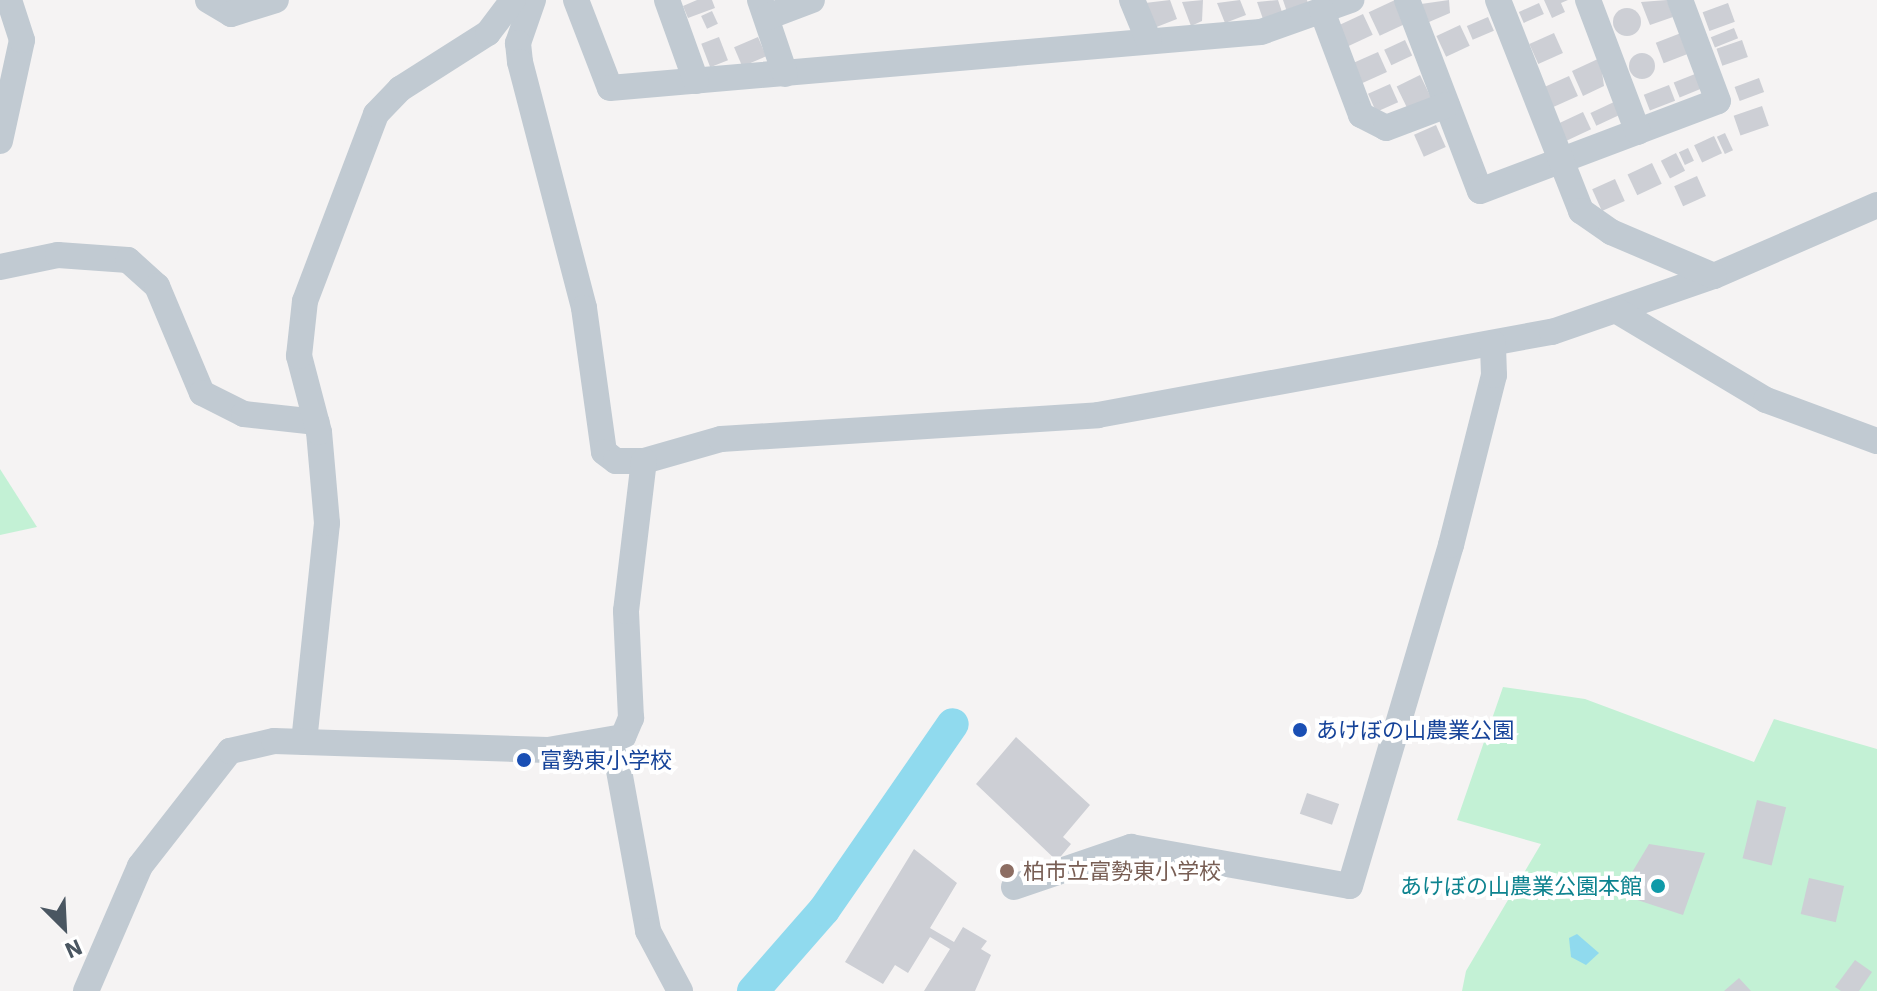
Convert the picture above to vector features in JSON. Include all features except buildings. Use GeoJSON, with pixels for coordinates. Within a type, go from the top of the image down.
{"type":"FeatureCollection","features":[{"type":"Feature","properties":{"kind":"street"},"geometry":{"type":"LineString","coordinates":[[0,4],[9,0],[22,40],[5,100],[0,141]]}},
{"type":"Feature","properties":{"kind":"street"},"geometry":{"type":"LineString","coordinates":[[208,0],[231,14],[276,0]]}},
{"type":"Feature","properties":{"kind":"street"},"geometry":{"type":"LineString","coordinates":[[304,742],[327,556],[317,422],[299,356],[305,301],[376,114],[400,89],[488,33],[513,0]]}},
{"type":"Feature","properties":{"kind":"street"},"geometry":{"type":"LineString","coordinates":[[533,0],[518,43],[520,62],[584,308],[604,452],[608,459],[644,461],[721,439],[1098,415],[1493,343],[1619,312],[1714,276],[1877,205]]}},
{"type":"Feature","properties":{"kind":"street"},"geometry":{"type":"LineString","coordinates":[[576,0],[610,88],[1261,32],[1351,0]]}},
{"type":"Feature","properties":{"kind":"street"},"geometry":{"type":"LineString","coordinates":[[667,0],[696,81]]}},
{"type":"Feature","properties":{"kind":"street"},"geometry":{"type":"LineString","coordinates":[[785,74],[764,8],[812,0]]}},
{"type":"Feature","properties":{"kind":"street"},"geometry":{"type":"LineString","coordinates":[[1132,0],[1149,41]]}},
{"type":"Feature","properties":{"kind":"street"},"geometry":{"type":"LineString","coordinates":[[1407,0],[1480,191],[1718,101],[1680,0]]}},
{"type":"Feature","properties":{"kind":"street"},"geometry":{"type":"LineString","coordinates":[[1498,0],[1558,163],[1593,222],[1714,276]]}},
{"type":"Feature","properties":{"kind":"street"},"geometry":{"type":"LineString","coordinates":[[1588,0],[1638,132]]}},
{"type":"Feature","properties":{"kind":"street"},"geometry":{"type":"LineString","coordinates":[[1322,11],[1361,115],[1386,128],[1447,105]]}},
{"type":"Feature","properties":{"kind":"street"},"geometry":{"type":"LineString","coordinates":[[0,267],[58,255],[128,260],[157,286],[202,393],[244,414],[317,422]]}},
{"type":"Feature","properties":{"kind":"street"},"geometry":{"type":"LineString","coordinates":[[1619,312],[1766,400],[1877,441]]}},
{"type":"Feature","properties":{"kind":"street"},"geometry":{"type":"LineString","coordinates":[[1014,887],[1131,847],[1350,886],[1451,545],[1494,375],[1493,343]]}},
{"type":"Feature","properties":{"kind":"street"},"geometry":{"type":"LineString","coordinates":[[644,461],[626,611],[631,718],[614,743],[648,931],[680,991]]}},
{"type":"Feature","properties":{"kind":"street"},"geometry":{"type":"LineString","coordinates":[[86,991],[140,866],[230,751],[304,742],[548,750],[614,743]]}},
{"type":"Feature","properties":{"kind":"green space"},"geometry":{"type":"Polygon","coordinates":[[[0,469],[37,527],[0,535],[0,469]]]}},
{"type":"Feature","properties":{"kind":"green space"},"geometry":{"type":"Polygon","coordinates":[[[1503,687],[1585,699],[1754,762],[1774,719],[1877,749],[1877,991],[1462,991],[1466,971],[1541,844],[1457,820],[1503,687]]]}},
{"type":"Feature","properties":{"kind":"water"},"geometry":{"type":"Polygon","coordinates":[[[1577,934],[1599,953],[1586,965],[1571,957],[1569,938],[1577,934]]]}},
{"type":"Feature","properties":{"kind":"waterway"},"geometry":{"type":"LineString","coordinates":[[753,991],[824,910],[953,724]]}},
{"type":"Feature","properties":{"kind":"place","name":"あけぼの山農業公園"},"geometry":{"type":"Point","coordinates":[1300,730]}},
{"type":"Feature","properties":{"kind":"place","name":"富勢東小学校"},"geometry":{"type":"Point","coordinates":[524,760]}},
{"type":"Feature","properties":{"kind":"place","name":"柏市立富勢東小学校"},"geometry":{"type":"Point","coordinates":[1007,871]}},
{"type":"Feature","properties":{"kind":"place","name":"あけぼの山農業公園本館"},"geometry":{"type":"Point","coordinates":[1658,886]}}]}
